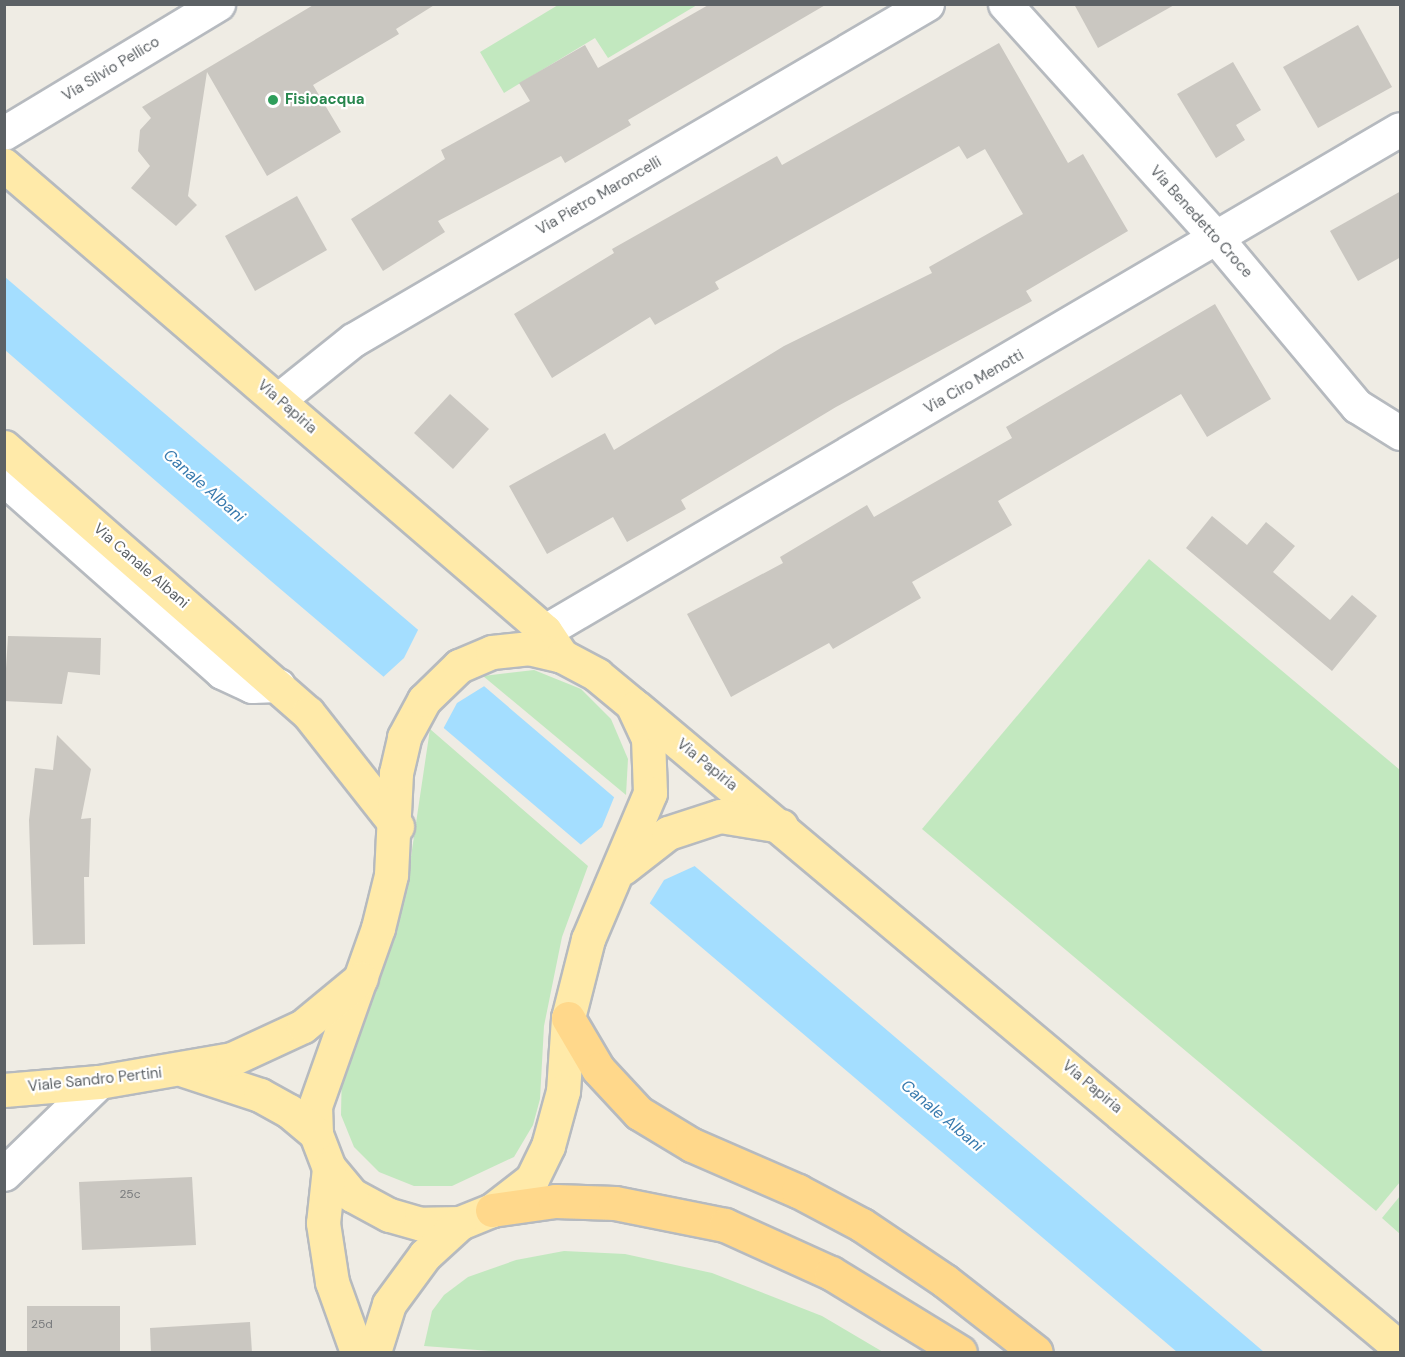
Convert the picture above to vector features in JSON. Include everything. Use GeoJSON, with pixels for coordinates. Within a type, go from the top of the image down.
{"type":"FeatureCollection","features":[{"type":"Feature","properties":{"kind":"highway"},"geometry":{"type":"LineString","coordinates":[[568,1018],[598,1069],[639,1113],[692,1145],[798,1191],[862,1225],[955,1288],[1036,1353]]}},
{"type":"Feature","properties":{"kind":"highway"},"geometry":{"type":"LineString","coordinates":[[492,1210],[555,1201],[615,1203],[725,1225],[831,1273],[960,1353]]}},
{"type":"Feature","properties":{"kind":"main road","name":"Via Papiria"},"geometry":{"type":"LineString","coordinates":[[4,165],[278,400],[554,644],[597,675],[783,827],[1401,1348]]}},
{"type":"Feature","properties":{"kind":"main road","name":"Via Canale Albani"},"geometry":{"type":"LineString","coordinates":[[4,447],[308,713],[397,826]]}},
{"type":"Feature","properties":{"kind":"main road"},"geometry":{"type":"LineString","coordinates":[[460,1223],[421,1224],[389,1215],[352,1195],[329,1168],[316,1134],[315,1106],[325,1069],[362,977],[378,928],[397,826],[396,773],[404,737],[424,700],[459,666],[492,652],[554,644]]}},
{"type":"Feature","properties":{"kind":"main road"},"geometry":{"type":"LineString","coordinates":[[374,1353],[388,1304],[424,1255],[460,1223],[492,1210],[532,1179],[548,1146],[562,1091],[568,1018],[588,939],[650,793],[648,738],[632,704]]}},
{"type":"Feature","properties":{"kind":"main road"},"geometry":{"type":"LineString","coordinates":[[616,873],[668,833],[720,816],[783,827]]}},
{"type":"Feature","properties":{"kind":"main road","name":"Viale Sandro Pertini"},"geometry":{"type":"LineString","coordinates":[[4,1090],[99,1082],[184,1070],[270,1045],[303,1026],[362,977]]}},
{"type":"Feature","properties":{"kind":"main road","name":"Viale Sandro Pertini"},"geometry":{"type":"LineString","coordinates":[[184,1070],[260,1095],[289,1111],[316,1134]]}},
{"type":"Feature","properties":{"kind":"main road"},"geometry":{"type":"LineString","coordinates":[[329,1168],[324,1222],[332,1282],[357,1353]]}},
{"type":"Feature","properties":{"kind":"street","name":"Via Silvio Pellico"},"geometry":{"type":"LineString","coordinates":[[4,133],[218,4]]}},
{"type":"Feature","properties":{"kind":"street","name":"Via Pietro Maroncelli"},"geometry":{"type":"LineString","coordinates":[[278,400],[353,340],[927,4]]}},
{"type":"Feature","properties":{"kind":"street","name":"Via Benedetto Croce"},"geometry":{"type":"LineString","coordinates":[[1005,4],[1218,240],[1358,406],[1401,433]]}},
{"type":"Feature","properties":{"kind":"street","name":"Via Ciro Menotti"},"geometry":{"type":"LineString","coordinates":[[554,644],[1401,129]]}},
{"type":"Feature","properties":{"kind":"street","name":"Via Canale Albani"},"geometry":{"type":"LineString","coordinates":[[7,484],[222,672],[252,686],[278,685]]}},
{"type":"Feature","properties":{"kind":"street"},"geometry":{"type":"LineString","coordinates":[[4,1174],[99,1082]]}},
{"type":"Feature","properties":{"kind":"green space"},"geometry":{"type":"Polygon","coordinates":[[[558,5],[697,5],[608,58],[595,38],[504,93],[480,52],[558,5]]]}},
{"type":"Feature","properties":{"kind":"green space"},"geometry":{"type":"Polygon","coordinates":[[[1149,559],[1400,770],[1400,1182],[1376,1211],[922,829],[1149,559]]]}},
{"type":"Feature","properties":{"kind":"green space"},"geometry":{"type":"Polygon","coordinates":[[[534,670],[581,689],[611,719],[628,759],[626,795],[483,676],[534,670]]]}},
{"type":"Feature","properties":{"kind":"green space"},"geometry":{"type":"Polygon","coordinates":[[[430,729],[588,866],[562,937],[544,1026],[540,1099],[533,1125],[514,1157],[452,1186],[414,1186],[379,1172],[354,1147],[341,1115],[342,1064],[405,897],[430,729]]]}},
{"type":"Feature","properties":{"kind":"green space"},"geometry":{"type":"Polygon","coordinates":[[[1400,1196],[1400,1234],[1382,1218],[1400,1196]]]}},
{"type":"Feature","properties":{"kind":"green space"},"geometry":{"type":"Polygon","coordinates":[[[564,1251],[625,1254],[712,1273],[822,1316],[883,1352],[504,1352],[424,1346],[432,1311],[444,1295],[468,1277],[516,1260],[564,1251]]]}},
{"type":"Feature","properties":{"kind":"water","name":"Canale Albani"},"geometry":{"type":"Polygon","coordinates":[[[5,277],[1264,1352],[1177,1352],[271,581],[5,350],[5,277]]]}},
{"type":"Feature","properties":{"kind":"pier"},"geometry":{"type":"Polygon","coordinates":[[[419,628],[486,685],[457,703],[442,731],[381,679],[404,658],[419,628]]]}},
{"type":"Feature","properties":{"kind":"pier"},"geometry":{"type":"Polygon","coordinates":[[[615,795],[697,865],[664,880],[648,906],[578,847],[602,827],[615,795]]]}},
{"type":"Feature","properties":{"kind":"building"},"geometry":{"type":"Polygon","coordinates":[[[315,4],[436,4],[396,29],[399,34],[313,85],[341,132],[267,176],[207,72],[188,196],[197,205],[176,226],[131,188],[150,166],[138,151],[140,130],[151,118],[142,107],[315,4]]]}},
{"type":"Feature","properties":{"kind":"building"},"geometry":{"type":"Polygon","coordinates":[[[710,4],[827,4],[628,120],[631,125],[565,163],[561,156],[438,221],[445,232],[383,271],[351,219],[445,159],[441,150],[530,101],[519,83],[585,45],[598,68],[710,4]]]}},
{"type":"Feature","properties":{"kind":"building"},"geometry":{"type":"Polygon","coordinates":[[[1074,4],[1176,4],[1098,48],[1074,4]]]}},
{"type":"Feature","properties":{"kind":"building"},"geometry":{"type":"Polygon","coordinates":[[[1358,25],[1392,87],[1318,128],[1283,67],[1358,25]]]}},
{"type":"Feature","properties":{"kind":"building"},"geometry":{"type":"Polygon","coordinates":[[[999,43],[1068,163],[1083,154],[1128,231],[1026,291],[1032,301],[836,407],[681,500],[686,509],[627,542],[613,517],[547,554],[509,486],[605,433],[614,450],[784,346],[932,273],[929,267],[1023,214],[985,149],[967,159],[959,146],[715,282],[719,289],[655,325],[650,317],[552,378],[514,314],[614,253],[612,249],[777,156],[782,165],[999,43]]]}},
{"type":"Feature","properties":{"kind":"building"},"geometry":{"type":"Polygon","coordinates":[[[1233,62],[1261,110],[1236,125],[1245,140],[1216,158],[1177,94],[1233,62]]]}},
{"type":"Feature","properties":{"kind":"building"},"geometry":{"type":"Polygon","coordinates":[[[1401,191],[1401,257],[1358,281],[1330,231],[1401,191]]]}},
{"type":"Feature","properties":{"kind":"building"},"geometry":{"type":"Polygon","coordinates":[[[297,196],[327,250],[255,291],[225,236],[297,196]]]}},
{"type":"Feature","properties":{"kind":"building"},"geometry":{"type":"Polygon","coordinates":[[[1215,304],[1271,399],[1207,437],[1181,394],[998,501],[1012,525],[912,582],[921,598],[833,649],[829,643],[731,697],[687,614],[783,563],[780,557],[867,505],[874,517],[1012,438],[1006,427],[1215,304]]]}},
{"type":"Feature","properties":{"kind":"building"},"geometry":{"type":"Polygon","coordinates":[[[450,394],[489,429],[453,469],[414,433],[450,394]]]}},
{"type":"Feature","properties":{"kind":"building"},"geometry":{"type":"Polygon","coordinates":[[[1212,516],[1247,545],[1266,522],[1295,546],[1273,572],[1330,620],[1352,595],[1377,616],[1332,671],[1186,548],[1212,516]]]}},
{"type":"Feature","properties":{"kind":"building"},"geometry":{"type":"Polygon","coordinates":[[[8,636],[101,638],[100,675],[68,672],[62,704],[4,701],[8,636]]]}},
{"type":"Feature","properties":{"kind":"building"},"geometry":{"type":"Polygon","coordinates":[[[57,735],[91,769],[81,819],[91,818],[89,877],[84,877],[85,944],[33,945],[29,820],[35,768],[53,770],[57,735]]]}},
{"type":"Feature","properties":{"kind":"building"},"geometry":{"type":"Polygon","coordinates":[[[192,1177],[196,1245],[82,1250],[79,1182],[192,1177]]]}},
{"type":"Feature","properties":{"kind":"building"},"geometry":{"type":"Polygon","coordinates":[[[27,1306],[120,1306],[120,1353],[27,1353],[27,1306]]]}},
{"type":"Feature","properties":{"kind":"building"},"geometry":{"type":"Polygon","coordinates":[[[250,1322],[252,1353],[151,1353],[150,1328],[250,1322]]]}},
{"type":"Feature","properties":{"kind":"place","name":"Fisioacqua"},"geometry":{"type":"Point","coordinates":[273,100]}}]}
